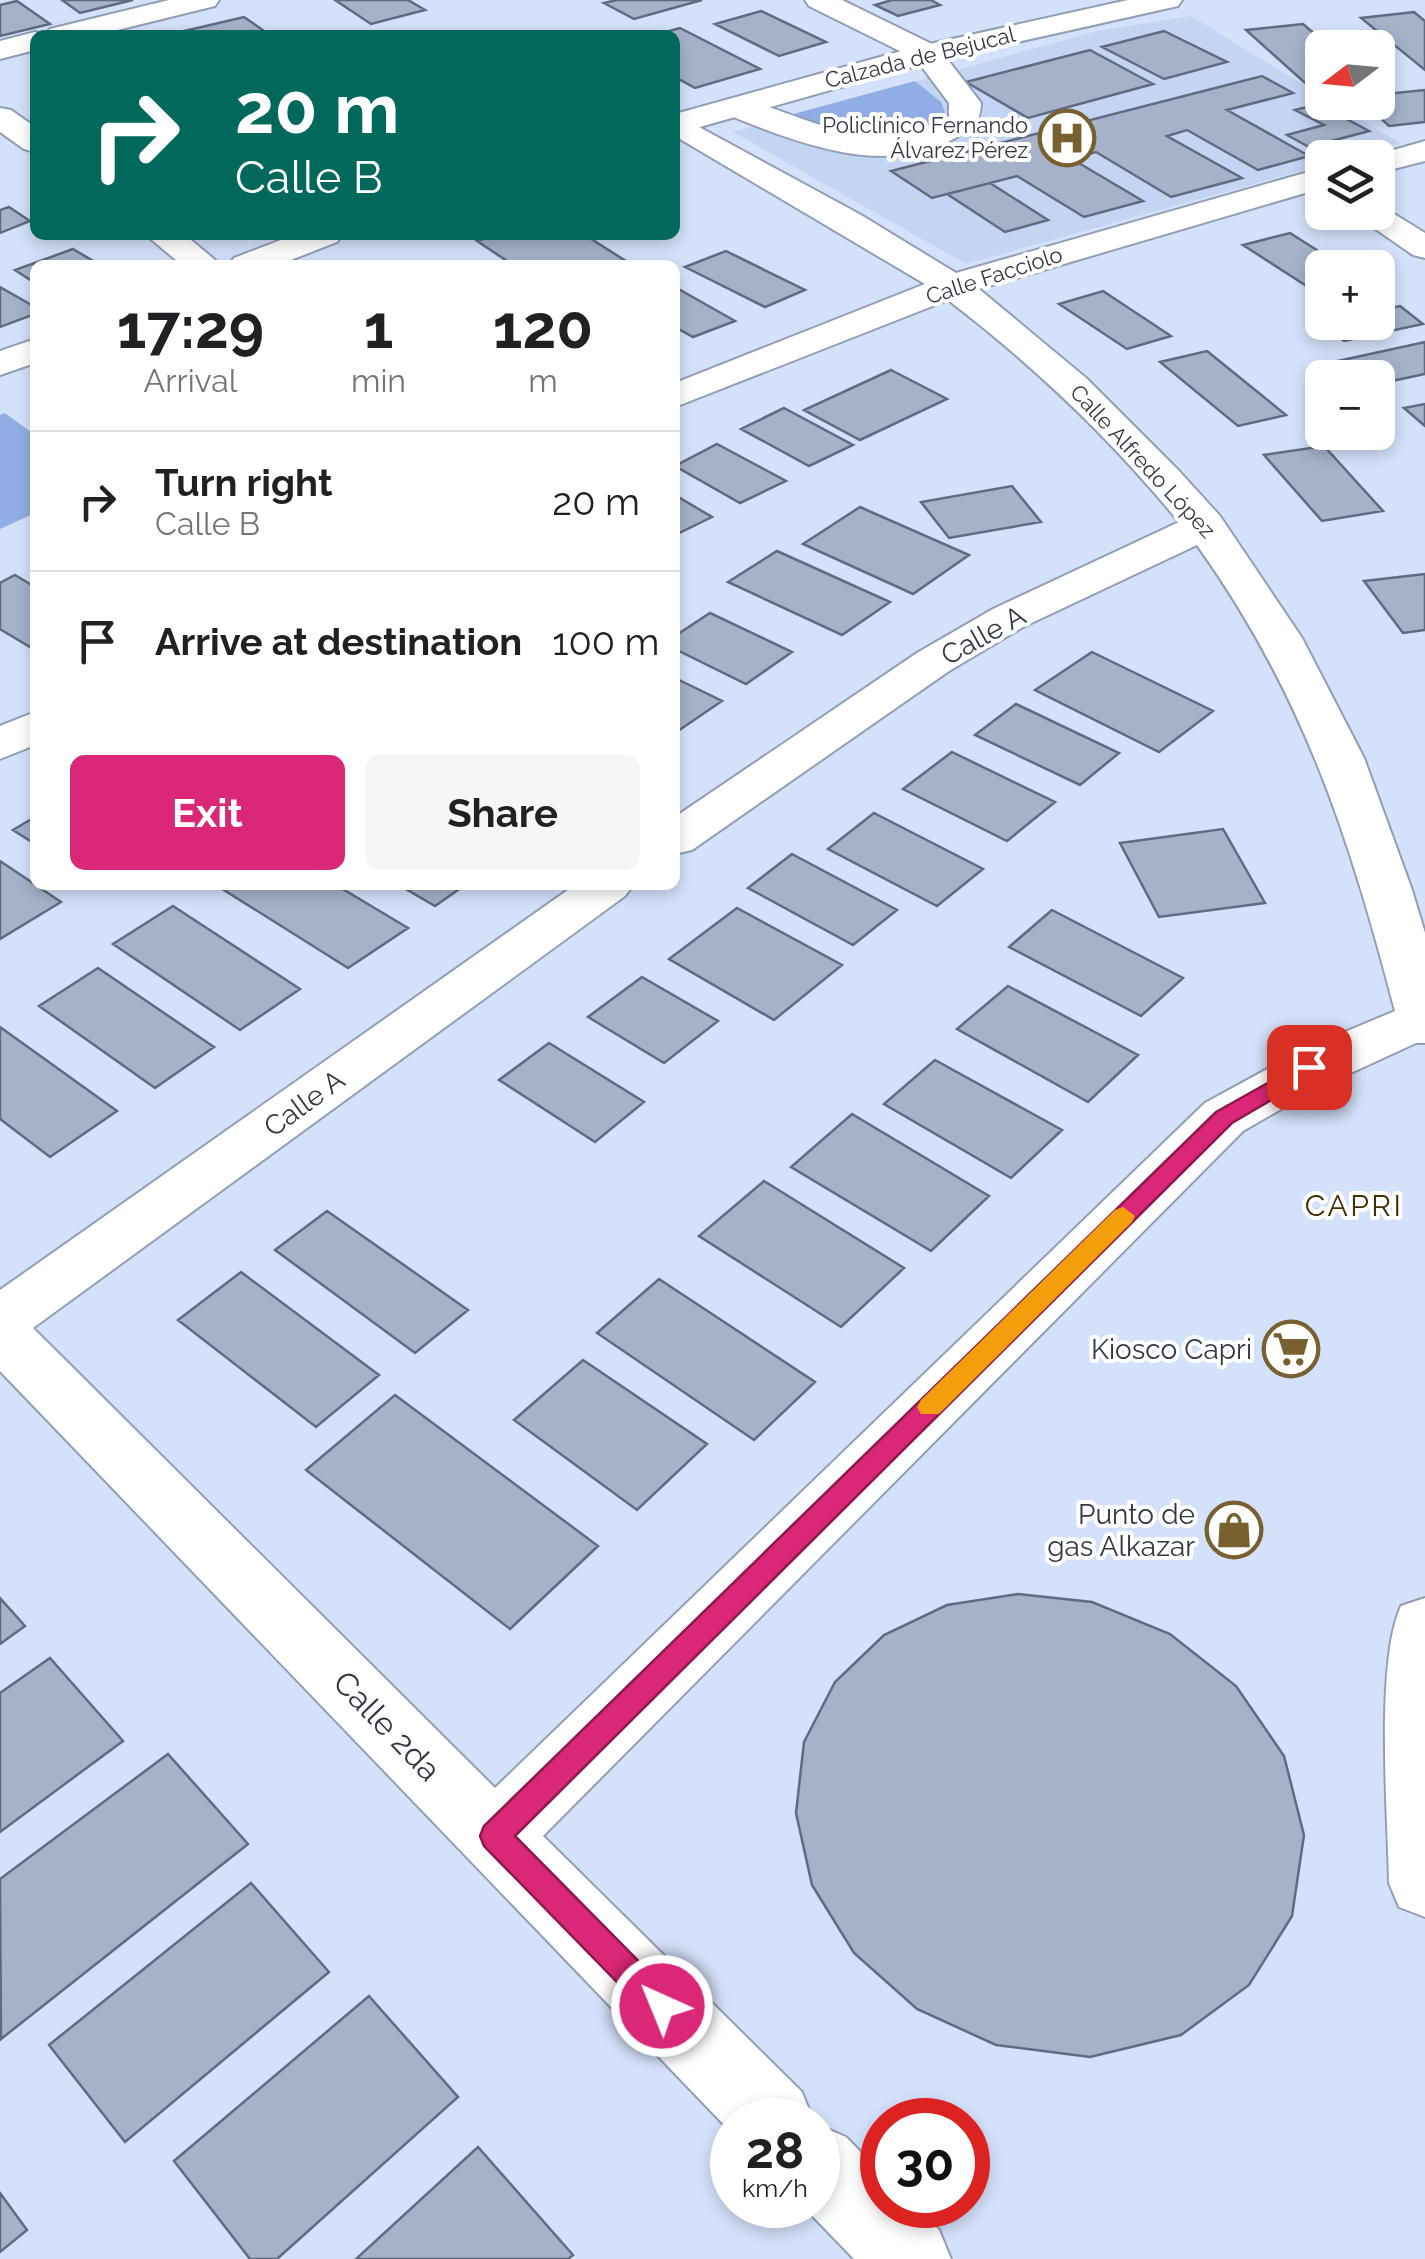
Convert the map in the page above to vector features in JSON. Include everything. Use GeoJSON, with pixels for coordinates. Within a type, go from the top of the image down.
{"type":"FeatureCollection","features":[{"type":"Feature","properties":{"kind":"street"},"geometry":{"type":"LineString","coordinates":[[81,30],[205,0]]}},
{"type":"Feature","properties":{"kind":"street"},"geometry":{"type":"LineString","coordinates":[[736,107],[796,131],[847,145],[916,142],[950,130],[964,120],[967,112],[927,53],[819,0]]}},
{"type":"Feature","properties":{"kind":"street","name":"Calzada de Bejucal"},"geometry":{"type":"LineString","coordinates":[[680,123],[927,53],[1168,0]]}},
{"type":"Feature","properties":{"kind":"street"},"geometry":{"type":"LineString","coordinates":[[0,50],[30,42]]}},
{"type":"Feature","properties":{"kind":"street"},"geometry":{"type":"LineString","coordinates":[[0,117],[30,138]]}},
{"type":"Feature","properties":{"kind":"street","name":"Calle Alfredo López"},"geometry":{"type":"LineString","coordinates":[[680,127],[951,286],[1070,382],[1206,525],[1298,665],[1342,759],[1379,858],[1424,1023]]}},
{"type":"Feature","properties":{"kind":"street"},"geometry":{"type":"LineString","coordinates":[[1395,159],[1425,151]]}},
{"type":"Feature","properties":{"kind":"street","name":"Calle Facciolo"},"geometry":{"type":"LineString","coordinates":[[680,394],[951,286],[1305,185]]}},
{"type":"Feature","properties":{"kind":"street"},"geometry":{"type":"LineString","coordinates":[[1395,229],[1425,248]]}},
{"type":"Feature","properties":{"kind":"street"},"geometry":{"type":"LineString","coordinates":[[170,240],[197,260]]}},
{"type":"Feature","properties":{"kind":"street"},"geometry":{"type":"LineString","coordinates":[[259,260],[312,240]]}},
{"type":"Feature","properties":{"kind":"street"},"geometry":{"type":"LineString","coordinates":[[0,364],[30,352]]}},
{"type":"Feature","properties":{"kind":"street","name":"Calle A"},"geometry":{"type":"LineString","coordinates":[[680,836],[933,662],[1008,618],[1206,525]]}},
{"type":"Feature","properties":{"kind":"street"},"geometry":{"type":"LineString","coordinates":[[0,745],[30,729]]}},
{"type":"Feature","properties":{"kind":"street","name":"Calle A"},"geometry":{"type":"LineString","coordinates":[[0,1321],[601,890]]}},
{"type":"Feature","properties":{"kind":"street"},"geometry":{"type":"LineString","coordinates":[[495,1836],[1224,1117],[1342,1051],[1424,1023]]}},
{"type":"Feature","properties":{"kind":"street","name":"Calle 2da"},"geometry":{"type":"LineString","coordinates":[[0,1332],[752,2098]]}},
{"type":"Feature","properties":{"kind":"street"},"geometry":{"type":"LineString","coordinates":[[1425,1626],[1421,1763],[1425,1883]]}},
{"type":"Feature","properties":{"kind":"street"},"geometry":{"type":"LineString","coordinates":[[840,2187],[910,2259]]}},
{"type":"Feature","properties":{"kind":"shaded area","name":"Policlínico Fernando Álvarez Pérez"},"geometry":{"type":"Polygon","coordinates":[[[1191,16],[1305,86],[1305,120],[1361,120],[1395,140],[1305,140],[1305,170],[966,264],[733,132],[1097,31],[1191,16]]]}},
{"type":"Feature","properties":{"kind":"shaded area"},"geometry":{"type":"Polygon","coordinates":[[[915,81],[941,102],[945,112],[929,126],[905,135],[879,140],[847,139],[786,116],[915,81]]]}},
{"type":"Feature","properties":{"kind":"shaded area"},"geometry":{"type":"Polygon","coordinates":[[[5,413],[30,431],[30,515],[0,529],[0,415],[5,413]]]}},
{"type":"Feature","properties":{"kind":"building"},"geometry":{"type":"Polygon","coordinates":[[[62,0],[133,0],[80,13],[62,0]]]}},
{"type":"Feature","properties":{"kind":"building"},"geometry":{"type":"Polygon","coordinates":[[[335,0],[408,0],[425,10],[371,24],[335,0]]]}},
{"type":"Feature","properties":{"kind":"building"},"geometry":{"type":"Polygon","coordinates":[[[702,0],[634,19],[604,3],[702,0]]]}},
{"type":"Feature","properties":{"kind":"building"},"geometry":{"type":"Polygon","coordinates":[[[892,0],[931,0],[940,5],[898,16],[875,5],[892,0]]]}},
{"type":"Feature","properties":{"kind":"building"},"geometry":{"type":"Polygon","coordinates":[[[17,1],[50,24],[0,36],[0,5],[17,1]]]}},
{"type":"Feature","properties":{"kind":"building"},"geometry":{"type":"Polygon","coordinates":[[[761,11],[826,42],[779,56],[715,24],[761,11]]]}},
{"type":"Feature","properties":{"kind":"building"},"geometry":{"type":"Polygon","coordinates":[[[1414,12],[1425,21],[1425,70],[1395,46],[1395,30],[1376,30],[1361,18],[1414,12]]]}},
{"type":"Feature","properties":{"kind":"building"},"geometry":{"type":"Polygon","coordinates":[[[244,17],[263,30],[188,30],[244,17]]]}},
{"type":"Feature","properties":{"kind":"building"},"geometry":{"type":"Polygon","coordinates":[[[1303,24],[1310,30],[1305,30],[1305,83],[1246,30],[1303,24]]]}},
{"type":"Feature","properties":{"kind":"building"},"geometry":{"type":"Polygon","coordinates":[[[680,28],[760,69],[695,88],[680,80],[680,30],[673,30],[680,28]]]}},
{"type":"Feature","properties":{"kind":"building"},"geometry":{"type":"Polygon","coordinates":[[[1164,31],[1227,62],[1164,79],[1102,47],[1164,31]]]}},
{"type":"Feature","properties":{"kind":"building"},"geometry":{"type":"Polygon","coordinates":[[[1090,50],[1153,84],[1028,118],[966,82],[1090,50]]]}},
{"type":"Feature","properties":{"kind":"building"},"geometry":{"type":"Polygon","coordinates":[[[1262,76],[1293,93],[1227,110],[1305,154],[1305,157],[1258,170],[1187,130],[1167,136],[1242,178],[1171,197],[1096,152],[1072,159],[1143,201],[1084,217],[1017,176],[932,198],[891,171],[1262,76]]]}},
{"type":"Feature","properties":{"kind":"building"},"geometry":{"type":"Polygon","coordinates":[[[1425,90],[1425,122],[1389,126],[1382,120],[1395,120],[1395,93],[1425,90]]]}},
{"type":"Feature","properties":{"kind":"building"},"geometry":{"type":"Polygon","coordinates":[[[1314,120],[1349,120],[1369,131],[1335,140],[1305,140],[1305,145],[1287,135],[1324,125],[1314,120]]]}},
{"type":"Feature","properties":{"kind":"building"},"geometry":{"type":"Polygon","coordinates":[[[990,183],[1048,220],[1005,232],[947,194],[990,183]]]}},
{"type":"Feature","properties":{"kind":"building"},"geometry":{"type":"Polygon","coordinates":[[[9,207],[30,221],[0,233],[0,210],[9,207]]]}},
{"type":"Feature","properties":{"kind":"building"},"geometry":{"type":"Polygon","coordinates":[[[1290,233],[1317,250],[1305,250],[1305,285],[1243,245],[1290,233]]]}},
{"type":"Feature","properties":{"kind":"building"},"geometry":{"type":"Polygon","coordinates":[[[593,240],[624,260],[506,260],[477,241],[593,240]]]}},
{"type":"Feature","properties":{"kind":"building"},"geometry":{"type":"Polygon","coordinates":[[[73,249],[92,260],[43,260],[73,249]]]}},
{"type":"Feature","properties":{"kind":"building"},"geometry":{"type":"Polygon","coordinates":[[[726,251],[805,290],[765,307],[685,267],[726,251]]]}},
{"type":"Feature","properties":{"kind":"building"},"geometry":{"type":"Polygon","coordinates":[[[30,265],[30,280],[15,270],[30,265]]]}},
{"type":"Feature","properties":{"kind":"building"},"geometry":{"type":"Polygon","coordinates":[[[0,287],[30,304],[30,316],[0,327],[0,287]]]}},
{"type":"Feature","properties":{"kind":"building"},"geometry":{"type":"Polygon","coordinates":[[[680,290],[735,321],[693,337],[680,330],[680,290]]]}},
{"type":"Feature","properties":{"kind":"building"},"geometry":{"type":"Polygon","coordinates":[[[1103,291],[1171,336],[1127,349],[1059,304],[1103,291]]]}},
{"type":"Feature","properties":{"kind":"building"},"geometry":{"type":"Polygon","coordinates":[[[1400,306],[1423,324],[1395,330],[1395,307],[1400,306]]]}},
{"type":"Feature","properties":{"kind":"building"},"geometry":{"type":"Polygon","coordinates":[[[1425,342],[1425,374],[1395,380],[1395,360],[1343,360],[1425,342]]]}},
{"type":"Feature","properties":{"kind":"building"},"geometry":{"type":"Polygon","coordinates":[[[1207,351],[1286,415],[1238,426],[1160,362],[1207,351]]]}},
{"type":"Feature","properties":{"kind":"building"},"geometry":{"type":"Polygon","coordinates":[[[891,370],[947,399],[860,440],[804,410],[891,370]]]}},
{"type":"Feature","properties":{"kind":"building"},"geometry":{"type":"Polygon","coordinates":[[[1425,404],[1425,426],[1404,408],[1425,404]]]}},
{"type":"Feature","properties":{"kind":"building"},"geometry":{"type":"Polygon","coordinates":[[[784,408],[853,445],[809,466],[741,429],[784,408]]]}},
{"type":"Feature","properties":{"kind":"building"},"geometry":{"type":"Polygon","coordinates":[[[717,444],[786,481],[740,503],[680,469],[680,463],[717,444]]]}},
{"type":"Feature","properties":{"kind":"building"},"geometry":{"type":"Polygon","coordinates":[[[1328,450],[1383,511],[1322,521],[1264,455],[1328,450]]]}},
{"type":"Feature","properties":{"kind":"building"},"geometry":{"type":"Polygon","coordinates":[[[1012,486],[1041,522],[949,538],[921,502],[1012,486]]]}},
{"type":"Feature","properties":{"kind":"building"},"geometry":{"type":"Polygon","coordinates":[[[680,498],[712,517],[680,533],[680,498]]]}},
{"type":"Feature","properties":{"kind":"building"},"geometry":{"type":"Polygon","coordinates":[[[860,507],[969,555],[913,594],[803,544],[860,507]]]}},
{"type":"Feature","properties":{"kind":"building"},"geometry":{"type":"Polygon","coordinates":[[[777,551],[890,602],[842,635],[728,582],[777,551]]]}},
{"type":"Feature","properties":{"kind":"building"},"geometry":{"type":"Polygon","coordinates":[[[1425,574],[1425,630],[1403,633],[1364,581],[1425,574]]]}},
{"type":"Feature","properties":{"kind":"building"},"geometry":{"type":"Polygon","coordinates":[[[15,575],[30,584],[30,647],[0,629],[0,583],[15,575]]]}},
{"type":"Feature","properties":{"kind":"building"},"geometry":{"type":"Polygon","coordinates":[[[710,613],[792,652],[746,684],[680,651],[680,633],[710,613]]]}},
{"type":"Feature","properties":{"kind":"building"},"geometry":{"type":"Polygon","coordinates":[[[1092,652],[1213,711],[1159,752],[1035,690],[1092,652]]]}},
{"type":"Feature","properties":{"kind":"building"},"geometry":{"type":"Polygon","coordinates":[[[680,680],[722,701],[680,730],[680,680]]]}},
{"type":"Feature","properties":{"kind":"building"},"geometry":{"type":"Polygon","coordinates":[[[1016,704],[1119,753],[1080,785],[975,735],[1016,704]]]}},
{"type":"Feature","properties":{"kind":"building"},"geometry":{"type":"Polygon","coordinates":[[[952,752],[1055,802],[1007,841],[903,789],[952,752]]]}},
{"type":"Feature","properties":{"kind":"building"},"geometry":{"type":"Polygon","coordinates":[[[874,813],[983,869],[937,906],[828,849],[874,813]]]}},
{"type":"Feature","properties":{"kind":"building"},"geometry":{"type":"Polygon","coordinates":[[[30,820],[30,841],[13,830],[30,820]]]}},
{"type":"Feature","properties":{"kind":"building"},"geometry":{"type":"Polygon","coordinates":[[[1223,829],[1265,903],[1159,917],[1120,843],[1223,829]]]}},
{"type":"Feature","properties":{"kind":"building"},"geometry":{"type":"Polygon","coordinates":[[[792,854],[897,910],[853,945],[748,888],[792,854]]]}},
{"type":"Feature","properties":{"kind":"building"},"geometry":{"type":"Polygon","coordinates":[[[0,861],[30,881],[30,890],[43,890],[61,902],[0,939],[0,861]]]}},
{"type":"Feature","properties":{"kind":"building"},"geometry":{"type":"Polygon","coordinates":[[[224,890],[344,890],[408,928],[348,968],[224,890]]]}},
{"type":"Feature","properties":{"kind":"building"},"geometry":{"type":"Polygon","coordinates":[[[408,890],[458,890],[435,906],[408,890]]]}},
{"type":"Feature","properties":{"kind":"building"},"geometry":{"type":"Polygon","coordinates":[[[173,906],[300,989],[240,1030],[113,944],[173,906]]]}},
{"type":"Feature","properties":{"kind":"building"},"geometry":{"type":"Polygon","coordinates":[[[737,908],[842,965],[774,1020],[669,959],[737,908]]]}},
{"type":"Feature","properties":{"kind":"building"},"geometry":{"type":"Polygon","coordinates":[[[1052,910],[1183,978],[1141,1016],[1009,947],[1052,910]]]}},
{"type":"Feature","properties":{"kind":"building"},"geometry":{"type":"Polygon","coordinates":[[[98,968],[214,1047],[155,1088],[39,1006],[98,968]]]}},
{"type":"Feature","properties":{"kind":"building"},"geometry":{"type":"Polygon","coordinates":[[[642,977],[718,1021],[664,1063],[588,1017],[642,977]]]}},
{"type":"Feature","properties":{"kind":"building"},"geometry":{"type":"Polygon","coordinates":[[[1008,986],[1138,1055],[1088,1102],[957,1029],[1008,986]]]}},
{"type":"Feature","properties":{"kind":"building"},"geometry":{"type":"Polygon","coordinates":[[[0,1027],[117,1111],[50,1157],[0,1119],[0,1027]]]}},
{"type":"Feature","properties":{"kind":"building"},"geometry":{"type":"Polygon","coordinates":[[[549,1043],[644,1102],[595,1142],[499,1080],[549,1043]]]}},
{"type":"Feature","properties":{"kind":"building"},"geometry":{"type":"Polygon","coordinates":[[[935,1060],[1062,1130],[1011,1178],[884,1104],[935,1060]]]}},
{"type":"Feature","properties":{"kind":"building"},"geometry":{"type":"Polygon","coordinates":[[[852,1114],[989,1196],[931,1251],[791,1167],[852,1114]]]}},
{"type":"Feature","properties":{"kind":"building"},"geometry":{"type":"Polygon","coordinates":[[[764,1181],[904,1268],[841,1327],[699,1236],[764,1181]]]}},
{"type":"Feature","properties":{"kind":"building"},"geometry":{"type":"Polygon","coordinates":[[[327,1211],[468,1310],[415,1353],[275,1250],[327,1211]]]}},
{"type":"Feature","properties":{"kind":"building"},"geometry":{"type":"Polygon","coordinates":[[[241,1272],[379,1375],[316,1427],[178,1320],[241,1272]]]}},
{"type":"Feature","properties":{"kind":"building"},"geometry":{"type":"Polygon","coordinates":[[[659,1279],[815,1382],[754,1440],[597,1333],[659,1279]]]}},
{"type":"Feature","properties":{"kind":"building"},"geometry":{"type":"Polygon","coordinates":[[[583,1360],[707,1444],[637,1510],[514,1420],[583,1360]]]}},
{"type":"Feature","properties":{"kind":"building"},"geometry":{"type":"Polygon","coordinates":[[[395,1395],[598,1546],[510,1629],[306,1470],[395,1395]]]}},
{"type":"Feature","properties":{"kind":"building"},"geometry":{"type":"Polygon","coordinates":[[[1018,1594],[1092,1602],[1170,1634],[1236,1686],[1284,1756],[1304,1835],[1292,1916],[1249,1985],[1181,2035],[1090,2057],[996,2045],[917,2009],[854,1953],[812,1885],[796,1813],[804,1742],[835,1682],[884,1635],[947,1605],[1018,1594]]]}},
{"type":"Feature","properties":{"kind":"building"},"geometry":{"type":"Polygon","coordinates":[[[0,1598],[25,1626],[0,1644],[0,1598]]]}},
{"type":"Feature","properties":{"kind":"building"},"geometry":{"type":"Polygon","coordinates":[[[50,1658],[123,1741],[0,1832],[0,1693],[50,1658]]]}},
{"type":"Feature","properties":{"kind":"building"},"geometry":{"type":"Polygon","coordinates":[[[168,1754],[248,1844],[1,2039],[0,1879],[168,1754]]]}},
{"type":"Feature","properties":{"kind":"building"},"geometry":{"type":"Polygon","coordinates":[[[251,1883],[329,1972],[125,2142],[49,2045],[251,1883]]]}},
{"type":"Feature","properties":{"kind":"building"},"geometry":{"type":"Polygon","coordinates":[[[369,1996],[458,2097],[277,2259],[250,2259],[174,2161],[369,1996]]]}},
{"type":"Feature","properties":{"kind":"building"},"geometry":{"type":"Polygon","coordinates":[[[478,2147],[573,2255],[568,2259],[356,2259],[478,2147]]]}},
{"type":"Feature","properties":{"kind":"building"},"geometry":{"type":"Polygon","coordinates":[[[0,2193],[27,2230],[0,2252],[0,2193]]]}},
{"type":"Feature","properties":{"kind":"slow traffic"},"geometry":{"type":"LineString","coordinates":[[930,1407],[1123,1216]]}},
{"type":"Feature","properties":{"kind":"place","name":"Policlínico Fernando Álvarez Pérez"},"geometry":{"type":"Point","coordinates":[1067,138]}},
{"type":"Feature","properties":{"kind":"place","name":"Kiosco Capri"},"geometry":{"type":"Point","coordinates":[1291,1349]}},
{"type":"Feature","properties":{"kind":"place","name":"Punto de gas Alkazar"},"geometry":{"type":"Point","coordinates":[1234,1530]}},
{"type":"Feature","properties":{"kind":"district","name":"CAPRI"},"geometry":{"type":"Point","coordinates":[1354,1206]}},
{"type":"Feature","properties":{"kind":"route"},"geometry":{"type":"LineString","coordinates":[[662,2006],[495,1836],[1224,1117],[1309,1067]]}}]}
